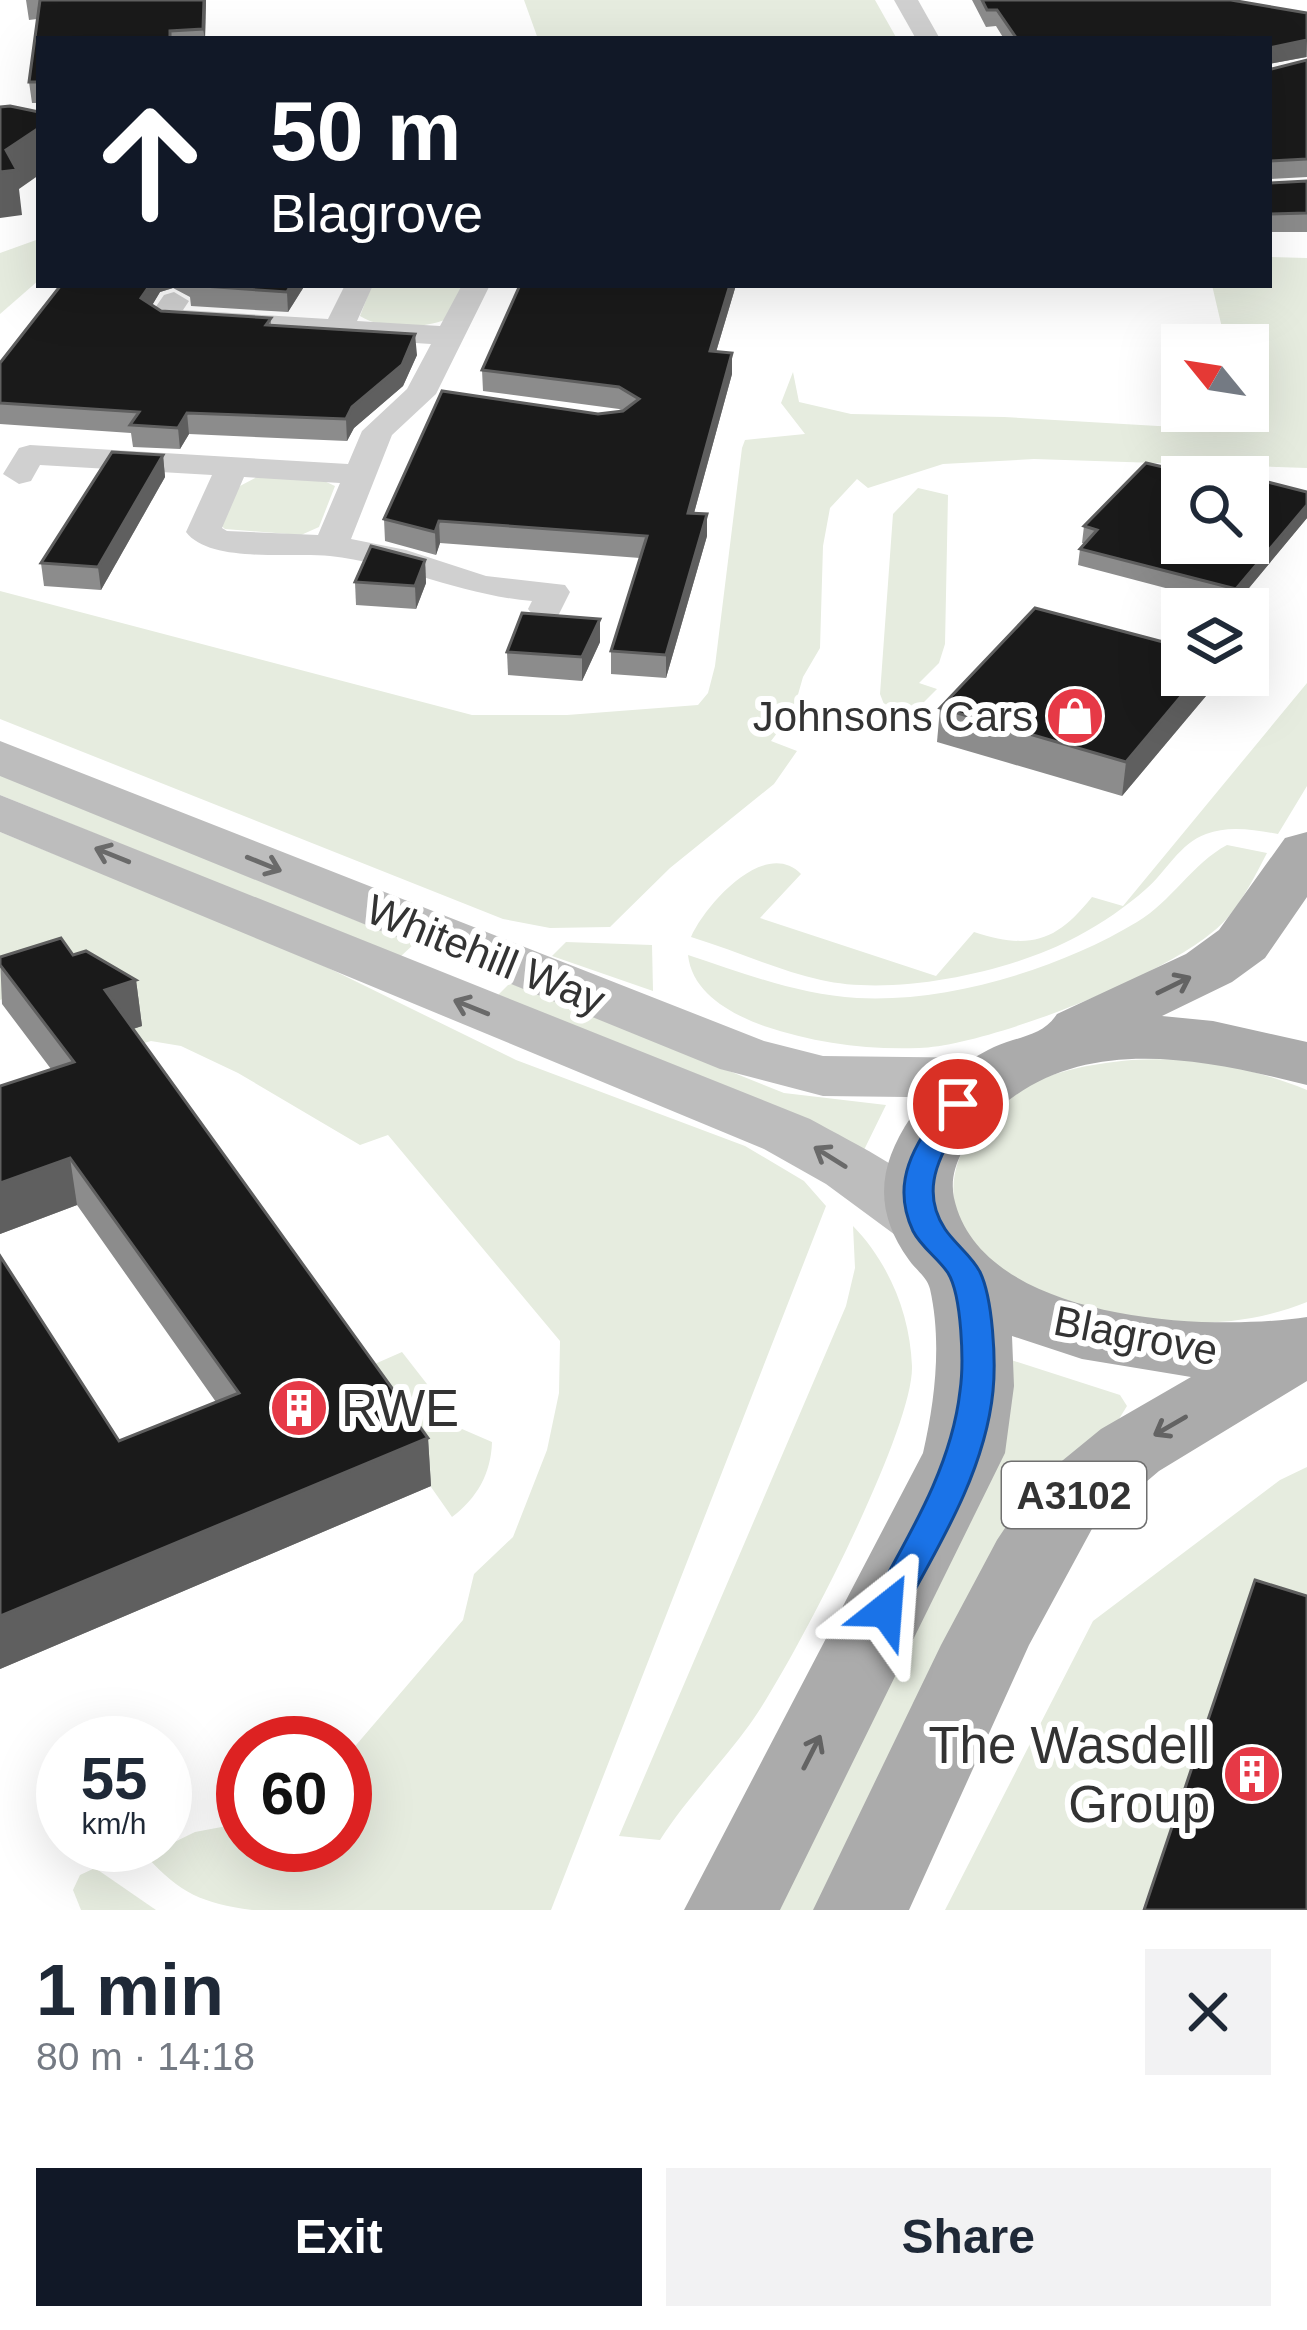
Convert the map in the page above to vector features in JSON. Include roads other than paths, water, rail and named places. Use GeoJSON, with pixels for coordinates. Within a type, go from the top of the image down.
{"type":"FeatureCollection","features":[{"type":"Feature","properties":{"kind":"main road","name":"Whitehill Way"},"geometry":{"type":"LineString","coordinates":[[0,757],[742,1054],[823,1076],[1010,1067]]}},
{"type":"Feature","properties":{"kind":"main road","name":"Whitehill Way"},"geometry":{"type":"LineString","coordinates":[[0,812],[787,1134],[832,1158],[946,1249]]}},
{"type":"Feature","properties":{"kind":"main road","name":"A3102"},"geometry":{"type":"LineString","coordinates":[[731,1910],[964,1453],[978,1360],[946,1249],[916,1185],[921,1162],[946,1119],[1010,1067],[1227,956],[1255,929],[1307,851]]}},
{"type":"Feature","properties":{"kind":"main road"},"geometry":{"type":"LineString","coordinates":[[1010,1067],[1088,1042],[1173,1037],[1240,1045],[1307,1064]]}},
{"type":"Feature","properties":{"kind":"main road","name":"Blagrove"},"geometry":{"type":"LineString","coordinates":[[946,1249],[1040,1318],[1114,1340],[1225,1355],[1307,1344]]}},
{"type":"Feature","properties":{"kind":"main road","name":"A3102"},"geometry":{"type":"LineString","coordinates":[[861,1910],[985,1645],[1027,1562],[1064,1505],[1130,1450],[1307,1344]]}},
{"type":"Feature","properties":{"kind":"street"},"geometry":{"type":"LineString","coordinates":[[906,0],[926,36]]}},
{"type":"Feature","properties":{"kind":"street"},"geometry":{"type":"LineString","coordinates":[[338,329],[358,288]]}},
{"type":"Feature","properties":{"kind":"street"},"geometry":{"type":"LineString","coordinates":[[331,546],[358,474],[385,422],[420,394],[474,288]]}},
{"type":"Feature","properties":{"kind":"street"},"geometry":{"type":"LineString","coordinates":[[174,301],[163,318],[450,336]]}},
{"type":"Feature","properties":{"kind":"street"},"geometry":{"type":"LineString","coordinates":[[420,394],[464,401]]}},
{"type":"Feature","properties":{"kind":"street"},"geometry":{"type":"LineString","coordinates":[[19,473],[30,455],[358,474]]}},
{"type":"Feature","properties":{"kind":"street"},"geometry":{"type":"LineString","coordinates":[[232,467],[202,532],[220,541],[331,546],[394,556],[482,586],[553,592],[546,609]]}},
{"type":"Feature","properties":{"kind":"place","name":"Johnsons Cars"},"geometry":{"type":"Point","coordinates":[1075,716]}},
{"type":"Feature","properties":{"kind":"place","name":"RWE"},"geometry":{"type":"Point","coordinates":[299,1408]}},
{"type":"Feature","properties":{"kind":"place","name":"The Wasdell Group"},"geometry":{"type":"Point","coordinates":[1252,1774]}}]}
